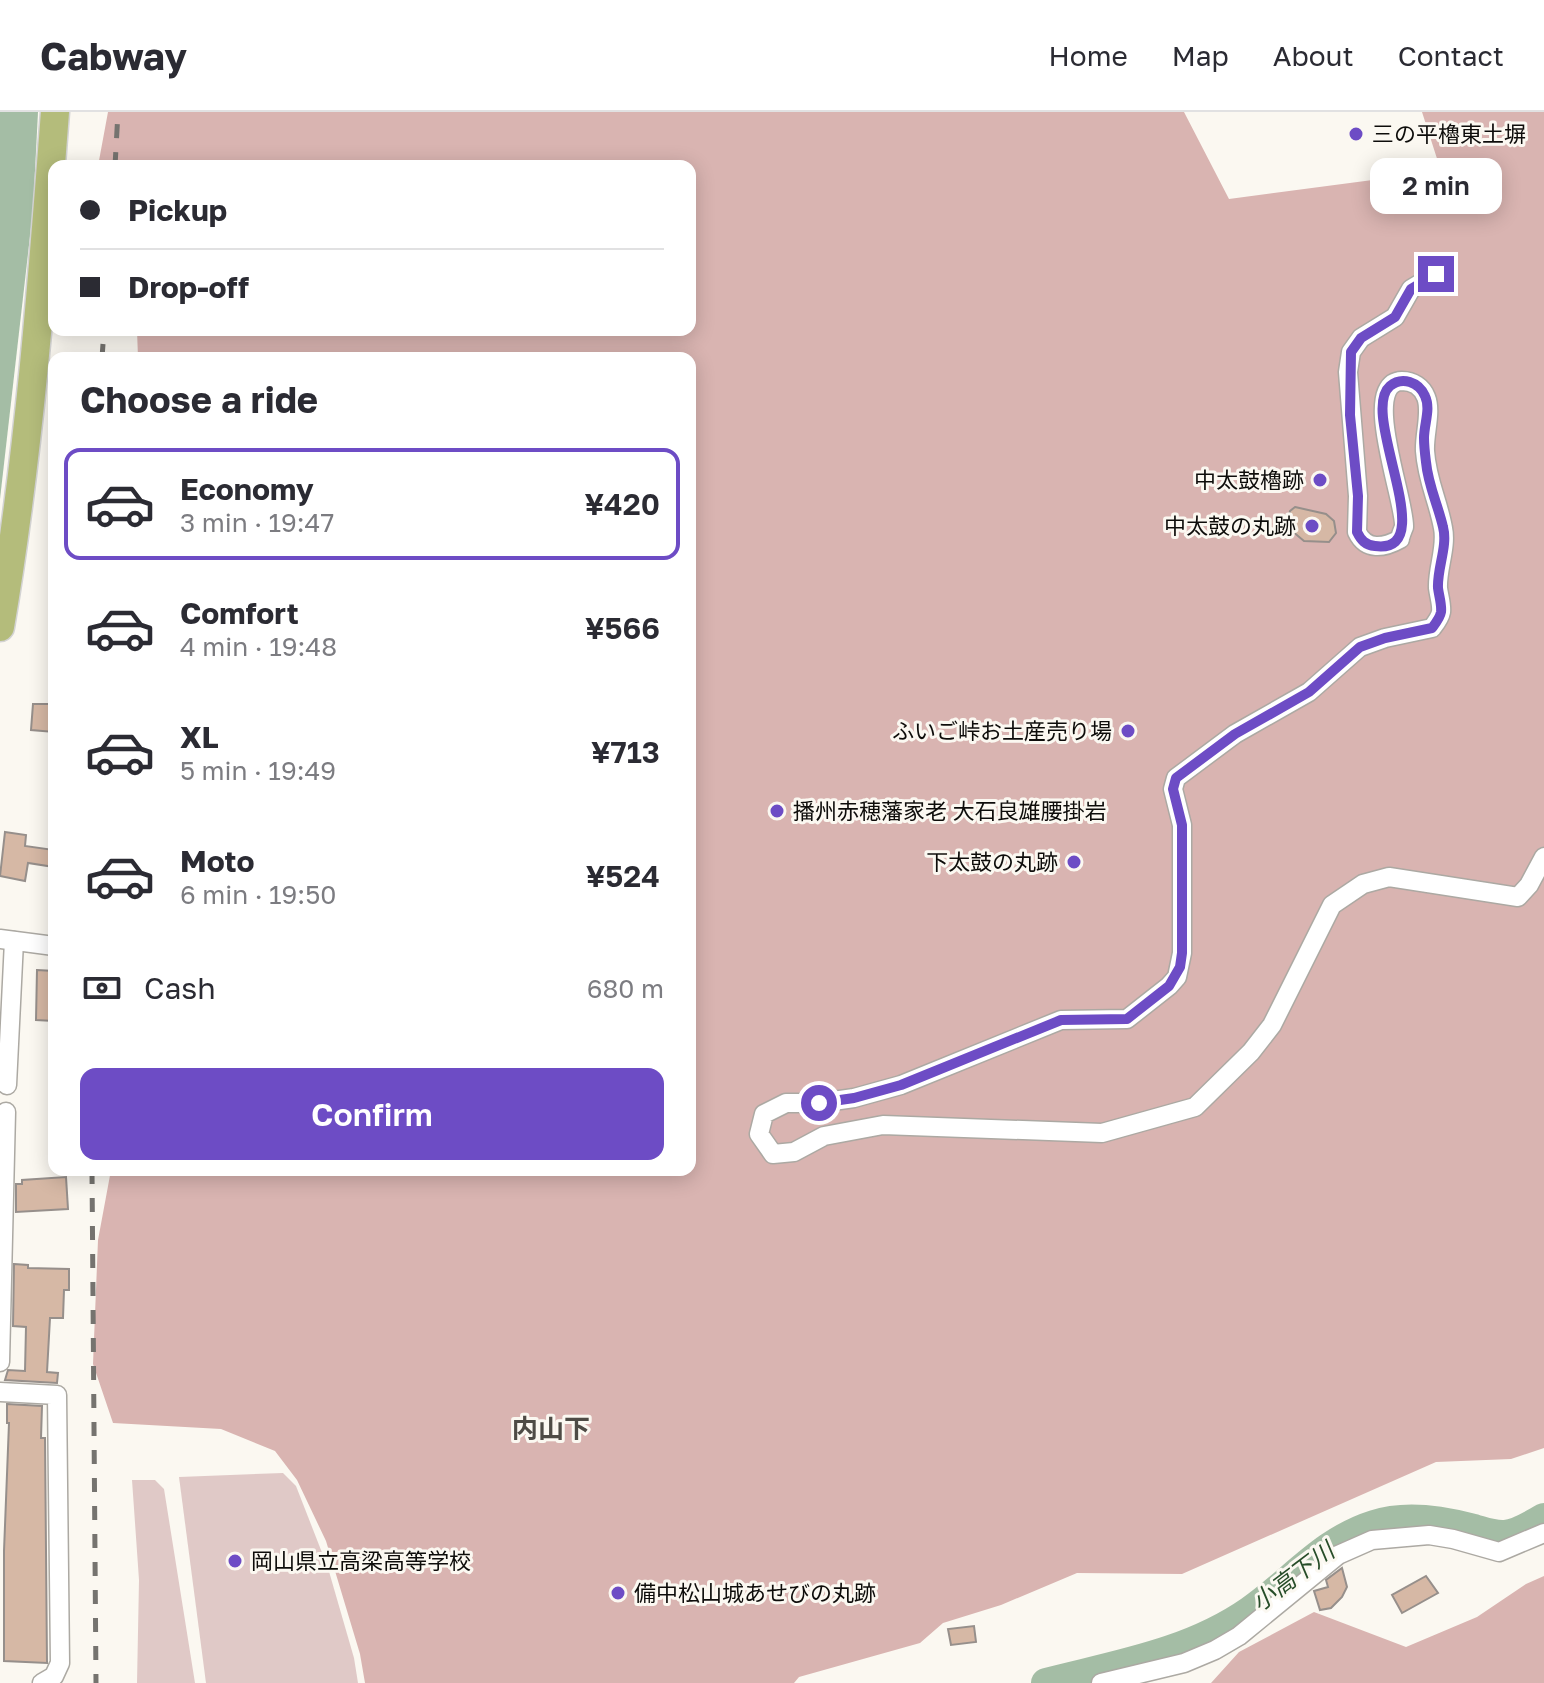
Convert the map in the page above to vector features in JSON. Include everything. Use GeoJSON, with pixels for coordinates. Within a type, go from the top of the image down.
{"type":"FeatureCollection","features":[{"type":"Feature","properties":{"kind":"highway"},"geometry":{"type":"LineString","coordinates":[[51,160],[55,112]]}},
{"type":"Feature","properties":{"kind":"highway"},"geometry":{"type":"LineString","coordinates":[[0,627],[24,463],[48,201]]}},
{"type":"Feature","properties":{"kind":"street"},"geometry":{"type":"LineString","coordinates":[[1436,274],[1411,289],[1395,317],[1361,338],[1351,352],[1348,372],[1358,496],[1357,532],[1367,544],[1377,547],[1388,545],[1400,539],[1404,528],[1400,495],[1387,448],[1383,409],[1386,391],[1392,384],[1401,381],[1413,383],[1421,388],[1427,399],[1424,436],[1427,475],[1444,531],[1438,585],[1441,613],[1432,628],[1360,647],[1309,692],[1235,734],[1176,778],[1173,789],[1182,825],[1182,953],[1177,977],[1127,1019],[1061,1020],[901,1085],[854,1098],[819,1103],[786,1103],[764,1114],[759,1134],[773,1154],[794,1152],[824,1136],[883,1125],[1102,1133],[1195,1107],[1232,1072],[1272,1025],[1332,905],[1363,884],[1389,877],[1518,897],[1529,885],[1544,857]]}},
{"type":"Feature","properties":{"kind":"street"},"geometry":{"type":"LineString","coordinates":[[7,1085],[7,940],[48,945]]}},
{"type":"Feature","properties":{"kind":"street"},"geometry":{"type":"LineString","coordinates":[[0,1362],[6,1112]]}},
{"type":"Feature","properties":{"kind":"street"},"geometry":{"type":"LineString","coordinates":[[0,1392],[57,1395],[60,1663],[54,1676],[42,1683]]}},
{"type":"Feature","properties":{"kind":"street"},"geometry":{"type":"LineString","coordinates":[[1101,1683],[1184,1663],[1215,1650],[1239,1636],[1338,1555],[1372,1540],[1429,1535],[1499,1552],[1544,1533]]}},
{"type":"Feature","properties":{"kind":"shaded area"},"geometry":{"type":"Polygon","coordinates":[[[0,112],[38,112],[33,210],[0,499],[0,112]]]}},
{"type":"Feature","properties":{"kind":"shaded area"},"geometry":{"type":"Polygon","coordinates":[[[108,112],[1184,112],[1229,199],[1441,171],[1422,112],[1544,112],[1544,1448],[1511,1459],[1436,1462],[1182,1574],[1077,1573],[1001,1605],[943,1623],[920,1643],[799,1677],[794,1683],[365,1683],[360,1654],[326,1541],[297,1480],[275,1451],[221,1429],[113,1423],[93,1364],[98,1240],[110,1176],[696,1176],[696,352],[138,352],[137,336],[696,336],[696,160],[99,160],[108,112]]]}},
{"type":"Feature","properties":{"kind":"shaded area","name":"岡山県立高梁高等学校"},"geometry":{"type":"Polygon","coordinates":[[[283,1473],[296,1486],[328,1568],[354,1658],[358,1683],[206,1683],[179,1477],[283,1473]]]}},
{"type":"Feature","properties":{"kind":"shaded area"},"geometry":{"type":"Polygon","coordinates":[[[132,1480],[155,1480],[164,1489],[195,1683],[137,1683],[139,1580],[132,1480]]]}},
{"type":"Feature","properties":{"kind":"shaded area"},"geometry":{"type":"Polygon","coordinates":[[[1544,1576],[1544,1683],[1211,1683],[1239,1652],[1314,1612],[1406,1647],[1477,1617],[1526,1584],[1544,1576]]]}},
{"type":"Feature","properties":{"kind":"building","name":"中太鼓の丸跡"},"geometry":{"type":"Polygon","coordinates":[[[1295,507],[1326,514],[1334,521],[1336,533],[1329,542],[1304,541],[1292,531],[1288,521],[1290,511],[1295,507]]]}},
{"type":"Feature","properties":{"kind":"building"},"geometry":{"type":"Polygon","coordinates":[[[33,704],[48,704],[48,731],[31,730],[33,704]]]}},
{"type":"Feature","properties":{"kind":"building"},"geometry":{"type":"Polygon","coordinates":[[[5,832],[26,835],[25,846],[48,849],[48,866],[28,863],[25,881],[0,876],[5,832]]]}},
{"type":"Feature","properties":{"kind":"building"},"geometry":{"type":"Polygon","coordinates":[[[37,970],[48,971],[48,1021],[36,1020],[37,970]]]}},
{"type":"Feature","properties":{"kind":"building"},"geometry":{"type":"Polygon","coordinates":[[[66,1177],[68,1209],[16,1212],[16,1184],[22,1184],[22,1180],[66,1177]]]}},
{"type":"Feature","properties":{"kind":"building"},"geometry":{"type":"Polygon","coordinates":[[[14,1264],[28,1265],[28,1268],[69,1269],[69,1290],[64,1290],[63,1318],[50,1318],[47,1372],[58,1373],[57,1383],[5,1380],[8,1370],[25,1371],[26,1327],[13,1326],[14,1264]]]}},
{"type":"Feature","properties":{"kind":"building"},"geometry":{"type":"Polygon","coordinates":[[[7,1404],[42,1406],[47,1663],[4,1661],[7,1404]]]}},
{"type":"Feature","properties":{"kind":"building"},"geometry":{"type":"Polygon","coordinates":[[[1342,1568],[1347,1587],[1342,1597],[1331,1608],[1320,1610],[1314,1591],[1328,1587],[1326,1580],[1342,1568]]]}},
{"type":"Feature","properties":{"kind":"building"},"geometry":{"type":"Polygon","coordinates":[[[1426,1576],[1438,1593],[1402,1613],[1392,1595],[1426,1576]]]}},
{"type":"Feature","properties":{"kind":"building"},"geometry":{"type":"Polygon","coordinates":[[[974,1626],[976,1642],[951,1645],[948,1629],[974,1626]]]}},
{"type":"Feature","properties":{"kind":"waterway","name":"小高下川"},"geometry":{"type":"LineString","coordinates":[[1046,1683],[1152,1656],[1203,1637],[1250,1611],[1339,1541],[1374,1525],[1397,1520],[1422,1520],[1505,1535],[1544,1518]]}},
{"type":"Feature","properties":{"kind":"railway"},"geometry":{"type":"LineString","coordinates":[[115,160],[118,112]]}},
{"type":"Feature","properties":{"kind":"railway"},"geometry":{"type":"LineString","coordinates":[[102,352],[104,336]]}},
{"type":"Feature","properties":{"kind":"railway"},"geometry":{"type":"LineString","coordinates":[[92,1176],[96,1683]]}},
{"type":"Feature","properties":{"kind":"place","name":"三の平櫓東土塀"},"geometry":{"type":"Point","coordinates":[1356,134]}},
{"type":"Feature","properties":{"kind":"place","name":"中太鼓櫓跡"},"geometry":{"type":"Point","coordinates":[1320,480]}},
{"type":"Feature","properties":{"kind":"place","name":"中太鼓の丸跡"},"geometry":{"type":"Point","coordinates":[1312,526]}},
{"type":"Feature","properties":{"kind":"place","name":"ふいご峠お土産売り場"},"geometry":{"type":"Point","coordinates":[1128,731]}},
{"type":"Feature","properties":{"kind":"place","name":"播州赤穂藩家老 大石良雄腰掛岩"},"geometry":{"type":"Point","coordinates":[777,811]}},
{"type":"Feature","properties":{"kind":"place","name":"下太鼓の丸跡"},"geometry":{"type":"Point","coordinates":[1074,862]}},
{"type":"Feature","properties":{"kind":"place","name":"岡山県立高梁高等学校"},"geometry":{"type":"Point","coordinates":[235,1561]}},
{"type":"Feature","properties":{"kind":"place","name":"備中松山城あせびの丸跡"},"geometry":{"type":"Point","coordinates":[618,1593]}},
{"type":"Feature","properties":{"kind":"district","name":"内山下"},"geometry":{"type":"Point","coordinates":[551,1429]}},
{"type":"Feature","properties":{"kind":"route"},"geometry":{"type":"LineString","coordinates":[[819,1103],[854,1098],[901,1085],[1061,1020],[1127,1019],[1177,977],[1182,953],[1182,825],[1173,789],[1176,778],[1235,734],[1309,692],[1360,647],[1385,638],[1423,632],[1432,628],[1441,613],[1438,585],[1444,531],[1427,475],[1424,436],[1427,399],[1421,388],[1413,383],[1401,381],[1392,384],[1386,391],[1383,409],[1387,448],[1400,495],[1404,528],[1400,539],[1388,545],[1377,547],[1367,544],[1360,540],[1357,532],[1358,496],[1348,372],[1351,352],[1361,338],[1395,317],[1411,289],[1436,274]]}}]}
